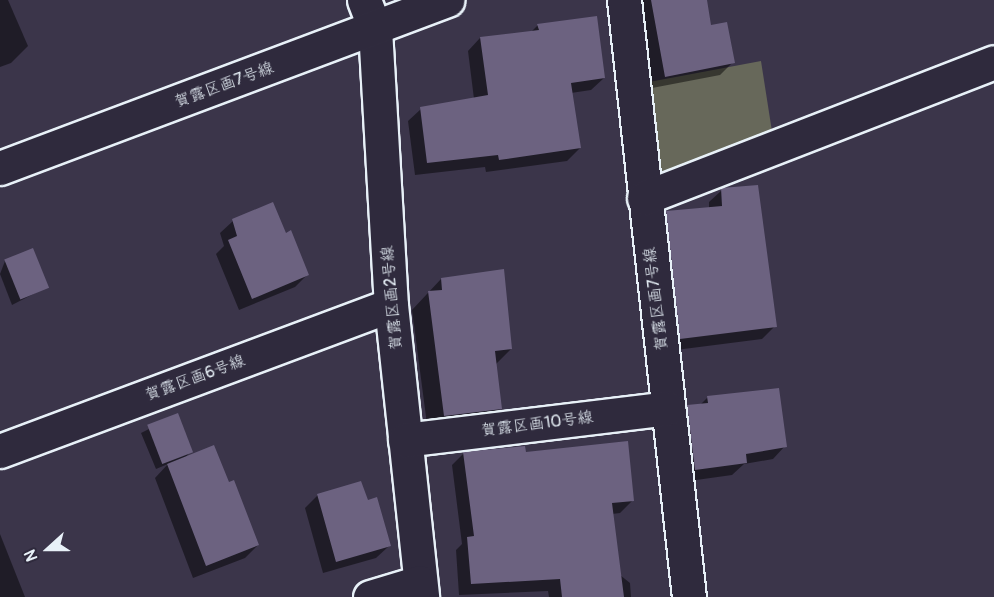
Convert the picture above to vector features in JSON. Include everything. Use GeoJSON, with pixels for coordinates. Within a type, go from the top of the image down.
{"type":"FeatureCollection","features":[{"type":"Feature","properties":{"kind":"street","name":"賀露区画7号線"},"geometry":{"type":"LineString","coordinates":[[0,168],[369,14],[448,0]]}},
{"type":"Feature","properties":{"kind":"street","name":"賀露区画7号線"},"geometry":{"type":"LineString","coordinates":[[624,0],[689,597]]}},
{"type":"Feature","properties":{"kind":"street","name":"賀露区画2号線"},"geometry":{"type":"LineString","coordinates":[[369,14],[391,305],[421,590]]}},
{"type":"Feature","properties":{"kind":"street"},"geometry":{"type":"LineString","coordinates":[[644,198],[994,62]]}},
{"type":"Feature","properties":{"kind":"street","name":"賀露区画6号線"},"geometry":{"type":"LineString","coordinates":[[0,451],[391,305]]}},
{"type":"Feature","properties":{"kind":"street","name":"賀露区画10号線"},"geometry":{"type":"LineString","coordinates":[[405,440],[668,408]]}},
{"type":"Feature","properties":{"kind":"street"},"geometry":{"type":"LineString","coordinates":[[370,597],[421,590]]}},
{"type":"Feature","properties":{"kind":"green space"},"geometry":{"type":"Polygon","coordinates":[[[761,61],[773,138],[660,182],[649,82],[761,61]]]}},
{"type":"Feature","properties":{"kind":"building"},"geometry":{"type":"Polygon","coordinates":[[[651,0],[707,0],[711,25],[727,22],[735,63],[665,77],[651,0]]]}},
{"type":"Feature","properties":{"kind":"building"},"geometry":{"type":"Polygon","coordinates":[[[597,16],[605,78],[571,83],[581,148],[499,160],[498,155],[427,163],[420,107],[488,95],[480,37],[539,30],[537,24],[597,16]]]}},
{"type":"Feature","properties":{"kind":"building"},"geometry":{"type":"Polygon","coordinates":[[[758,185],[777,327],[680,339],[666,211],[722,206],[721,188],[758,185]]]}},
{"type":"Feature","properties":{"kind":"building"},"geometry":{"type":"Polygon","coordinates":[[[273,202],[286,233],[291,230],[309,275],[252,299],[228,240],[237,236],[232,219],[273,202]]]}},
{"type":"Feature","properties":{"kind":"building"},"geometry":{"type":"Polygon","coordinates":[[[33,248],[49,288],[20,299],[4,260],[33,248]]]}},
{"type":"Feature","properties":{"kind":"building"},"geometry":{"type":"Polygon","coordinates":[[[504,269],[512,349],[495,351],[502,409],[444,416],[428,291],[442,290],[441,278],[504,269]]]}},
{"type":"Feature","properties":{"kind":"building"},"geometry":{"type":"Polygon","coordinates":[[[779,388],[787,447],[746,454],[747,463],[695,470],[687,405],[708,403],[707,396],[779,388]]]}},
{"type":"Feature","properties":{"kind":"building"},"geometry":{"type":"Polygon","coordinates":[[[178,413],[193,452],[162,464],[147,425],[178,413]]]}},
{"type":"Feature","properties":{"kind":"building"},"geometry":{"type":"Polygon","coordinates":[[[628,441],[634,501],[612,503],[624,597],[562,597],[560,579],[471,584],[467,537],[474,536],[463,452],[525,446],[526,452],[628,441]]]}},
{"type":"Feature","properties":{"kind":"building"},"geometry":{"type":"Polygon","coordinates":[[[214,445],[229,482],[234,480],[259,545],[206,566],[167,464],[214,445]]]}},
{"type":"Feature","properties":{"kind":"building"},"geometry":{"type":"Polygon","coordinates":[[[361,481],[368,500],[377,497],[391,546],[336,562],[317,494],[361,481]]]}}]}
